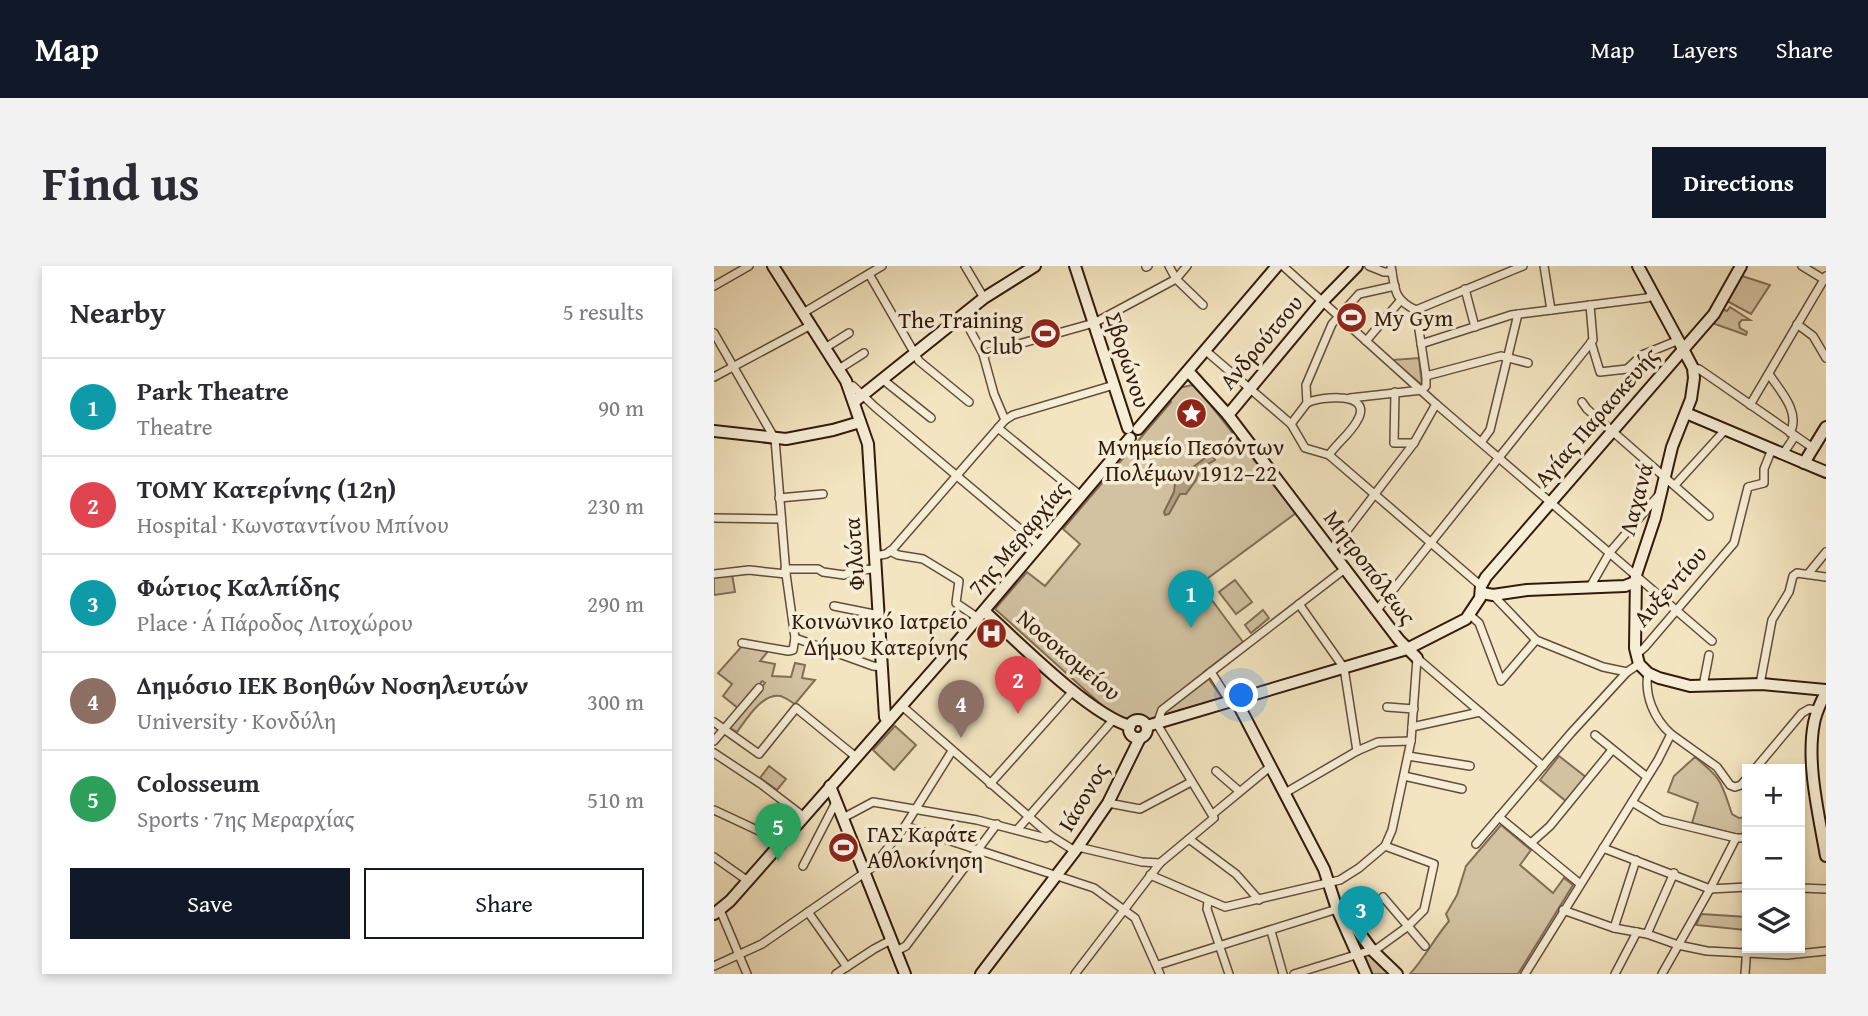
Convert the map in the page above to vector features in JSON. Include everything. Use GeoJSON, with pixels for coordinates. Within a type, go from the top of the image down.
{"type":"FeatureCollection","features":[{"type":"Feature","properties":{"kind":"street"},"geometry":{"type":"LineString","coordinates":[[714,286],[749,266]]}},
{"type":"Feature","properties":{"kind":"street","name":"Φιλώτα"},"geometry":{"type":"LineString","coordinates":[[773,266],[860,398],[859,419],[868,444],[885,718],[895,714]]}},
{"type":"Feature","properties":{"kind":"street"},"geometry":{"type":"LineString","coordinates":[[803,313],[882,266]]}},
{"type":"Feature","properties":{"kind":"street"},"geometry":{"type":"LineString","coordinates":[[965,266],[984,298]]}},
{"type":"Feature","properties":{"kind":"street"},"geometry":{"type":"LineString","coordinates":[[1035,266],[984,298],[860,398],[1038,545]]}},
{"type":"Feature","properties":{"kind":"street","name":"Σβορώνου"},"geometry":{"type":"LineString","coordinates":[[1075,266],[1132,432]]}},
{"type":"Feature","properties":{"kind":"street"},"geometry":{"type":"LineString","coordinates":[[1169,266],[1176,279],[1203,305]]}},
{"type":"Feature","properties":{"kind":"street"},"geometry":{"type":"LineString","coordinates":[[983,354],[1094,323],[1176,279],[1187,266]]}},
{"type":"Feature","properties":{"kind":"street","name":"7ης Μεραρχίας"},"geometry":{"type":"LineString","coordinates":[[717,912],[748,881],[895,714],[1081,496],[1132,432],[1206,351],[1277,266]]}},
{"type":"Feature","properties":{"kind":"street"},"geometry":{"type":"LineString","coordinates":[[1283,266],[1436,404],[1712,641]]}},
{"type":"Feature","properties":{"kind":"street","name":"Ανδρούτσου"},"geometry":{"type":"LineString","coordinates":[[1228,415],[1322,302],[1357,266]]}},
{"type":"Feature","properties":{"kind":"street"},"geometry":{"type":"LineString","coordinates":[[1369,266],[1384,272],[1392,269],[1400,302],[1416,310],[1523,266]]}},
{"type":"Feature","properties":{"kind":"street"},"geometry":{"type":"LineString","coordinates":[[1544,266],[1551,310]]}},
{"type":"Feature","properties":{"kind":"street"},"geometry":{"type":"LineString","coordinates":[[1638,266],[1693,369],[1699,369],[1813,448]]}},
{"type":"Feature","properties":{"kind":"street","name":"Αγίας Παρασκευής"},"geometry":{"type":"LineString","coordinates":[[1470,615],[1485,591],[1486,577],[1612,431],[1681,345],[1714,314],[1741,266]]}},
{"type":"Feature","properties":{"kind":"street"},"geometry":{"type":"LineString","coordinates":[[1750,405],[1825,279],[1802,266]]}},
{"type":"Feature","properties":{"kind":"street"},"geometry":{"type":"LineString","coordinates":[[869,274],[919,361],[969,402]]}},
{"type":"Feature","properties":{"kind":"street"},"geometry":{"type":"LineString","coordinates":[[1307,403],[1306,386],[1332,324],[1338,316],[1359,294],[1395,286]]}},
{"type":"Feature","properties":{"kind":"street"},"geometry":{"type":"LineString","coordinates":[[1465,289],[1475,327]]}},
{"type":"Feature","properties":{"kind":"street"},"geometry":{"type":"LineString","coordinates":[[1421,344],[1518,314],[1647,298],[1653,295]]}},
{"type":"Feature","properties":{"kind":"street"},"geometry":{"type":"LineString","coordinates":[[1366,341],[1400,302]]}},
{"type":"Feature","properties":{"kind":"street"},"geometry":{"type":"LineString","coordinates":[[1590,305],[1591,342],[1600,372],[1627,369],[1643,355],[1681,345]]}},
{"type":"Feature","properties":{"kind":"street"},"geometry":{"type":"LineString","coordinates":[[1291,424],[1307,403],[1317,398],[1350,398],[1422,390],[1426,386],[1426,376],[1416,310]]}},
{"type":"Feature","properties":{"kind":"street"},"geometry":{"type":"LineString","coordinates":[[1482,441],[1490,430],[1518,314]]}},
{"type":"Feature","properties":{"kind":"street"},"geometry":{"type":"LineString","coordinates":[[962,315],[983,354],[994,394],[1005,420]]}},
{"type":"Feature","properties":{"kind":"street"},"geometry":{"type":"LineString","coordinates":[[714,377],[811,324]]}},
{"type":"Feature","properties":{"kind":"street"},"geometry":{"type":"LineString","coordinates":[[1797,324],[1813,336],[1826,358]]}},
{"type":"Feature","properties":{"kind":"street"},"geometry":{"type":"LineString","coordinates":[[714,333],[775,439],[785,571],[795,638],[793,650],[742,643]]}},
{"type":"Feature","properties":{"kind":"street"},"geometry":{"type":"LineString","coordinates":[[825,348],[849,333]]}},
{"type":"Feature","properties":{"kind":"street"},"geometry":{"type":"LineString","coordinates":[[1377,610],[1591,342]]}},
{"type":"Feature","properties":{"kind":"street"},"geometry":{"type":"LineString","coordinates":[[1206,351],[1291,424],[1305,448],[1329,455],[1485,591],[1536,640],[1603,667],[1627,671]]}},
{"type":"Feature","properties":{"kind":"street"},"geometry":{"type":"LineString","coordinates":[[839,369],[864,353]]}},
{"type":"Feature","properties":{"kind":"street"},"geometry":{"type":"LineString","coordinates":[[1426,376],[1501,356],[1528,363]]}},
{"type":"Feature","properties":{"kind":"street","name":"Λαχανά"},"geometry":{"type":"LineString","coordinates":[[1637,659],[1636,578],[1656,518],[1672,447],[1693,390],[1693,369]]}},
{"type":"Feature","properties":{"kind":"street","name":"Μητροπόλεως"},"geometry":{"type":"LineString","coordinates":[[1188,370],[1228,415],[1407,649],[1542,766]]}},
{"type":"Feature","properties":{"kind":"street"},"geometry":{"type":"LineString","coordinates":[[1769,374],[1792,411],[1794,421],[1793,435],[1783,454]]}},
{"type":"Feature","properties":{"kind":"street"},"geometry":{"type":"LineString","coordinates":[[879,381],[930,418]]}},
{"type":"Feature","properties":{"kind":"street"},"geometry":{"type":"LineString","coordinates":[[875,556],[890,551],[1005,420],[1013,415],[1114,385]]}},
{"type":"Feature","properties":{"kind":"street"},"geometry":{"type":"LineString","coordinates":[[1395,392],[1394,443],[1414,443]]}},
{"type":"Feature","properties":{"kind":"street"},"geometry":{"type":"LineString","coordinates":[[1329,455],[1358,421],[1360,410],[1350,398]]}},
{"type":"Feature","properties":{"kind":"street"},"geometry":{"type":"LineString","coordinates":[[1581,402],[1709,516]]}},
{"type":"Feature","properties":{"kind":"street"},"geometry":{"type":"LineString","coordinates":[[1332,551],[1414,443],[1436,404]]}},
{"type":"Feature","properties":{"kind":"street"},"geometry":{"type":"LineString","coordinates":[[714,431],[775,439],[833,430],[859,419],[874,407]]}},
{"type":"Feature","properties":{"kind":"street"},"geometry":{"type":"LineString","coordinates":[[1686,413],[1826,472]]}},
{"type":"Feature","properties":{"kind":"street"},"geometry":{"type":"LineString","coordinates":[[1804,463],[1826,427]]}},
{"type":"Feature","properties":{"kind":"street"},"geometry":{"type":"LineString","coordinates":[[998,428],[1081,496]]}},
{"type":"Feature","properties":{"kind":"street"},"geometry":{"type":"LineString","coordinates":[[1675,485],[1725,430]]}},
{"type":"Feature","properties":{"kind":"street","name":"Αυξεντίου"},"geometry":{"type":"LineString","coordinates":[[1476,844],[1734,543],[1748,487],[1764,484],[1764,469],[1772,449]]}},
{"type":"Feature","properties":{"kind":"street"},"geometry":{"type":"LineString","coordinates":[[1590,587],[1611,552],[1661,493]]}},
{"type":"Feature","properties":{"kind":"street"},"geometry":{"type":"LineString","coordinates":[[779,498],[823,494]]}},
{"type":"Feature","properties":{"kind":"street"},"geometry":{"type":"LineString","coordinates":[[714,518],[781,520]]}},
{"type":"Feature","properties":{"kind":"street"},"geometry":{"type":"LineString","coordinates":[[890,551],[923,559],[959,581],[956,603],[981,614]]}},
{"type":"Feature","properties":{"kind":"street"},"geometry":{"type":"LineString","coordinates":[[1808,574],[1826,552]]}},
{"type":"Feature","properties":{"kind":"street"},"geometry":{"type":"LineString","coordinates":[[1152,725],[1162,710],[1346,568]]}},
{"type":"Feature","properties":{"kind":"street"},"geometry":{"type":"LineString","coordinates":[[714,574],[749,570],[818,569],[844,575],[856,570],[876,569]]}},
{"type":"Feature","properties":{"kind":"street"},"geometry":{"type":"LineString","coordinates":[[1760,684],[1772,620],[1789,592],[1794,574],[1826,577]]}},
{"type":"Feature","properties":{"kind":"street"},"geometry":{"type":"LineString","coordinates":[[1485,591],[1625,586],[1636,578]]}},
{"type":"Feature","properties":{"kind":"street"},"geometry":{"type":"LineString","coordinates":[[1299,604],[1344,668],[1357,751]]}},
{"type":"Feature","properties":{"kind":"street"},"geometry":{"type":"LineString","coordinates":[[834,606],[879,615]]}},
{"type":"Feature","properties":{"kind":"street","name":"Νοσοκομείου"},"geometry":{"type":"LineString","coordinates":[[981,614],[1073,690],[1114,720],[1130,726]]}},
{"type":"Feature","properties":{"kind":"street"},"geometry":{"type":"LineString","coordinates":[[1140,738],[1133,736],[1130,726],[1134,722],[1152,725],[1407,649],[1460,623],[1470,615],[1479,623],[1501,681],[1536,640]]}},
{"type":"Feature","properties":{"kind":"street"},"geometry":{"type":"LineString","coordinates":[[795,638],[882,667]]}},
{"type":"Feature","properties":{"kind":"street"},"geometry":{"type":"LineString","coordinates":[[1703,687],[1709,655]]}},
{"type":"Feature","properties":{"kind":"street"},"geometry":{"type":"LineString","coordinates":[[1150,875],[1196,894],[1208,902],[1229,907],[1328,883],[1349,875],[1385,846],[1392,830],[1411,741],[1417,658]]}},
{"type":"Feature","properties":{"kind":"street"},"geometry":{"type":"LineString","coordinates":[[1637,659],[1648,673],[1667,681],[1703,687],[1760,684],[1826,691],[1818,710],[1812,738],[1826,856]]}},
{"type":"Feature","properties":{"kind":"street"},"geometry":{"type":"LineString","coordinates":[[1211,672],[1233,701],[1285,793],[1324,869],[1337,909],[1366,974]]}},
{"type":"Feature","properties":{"kind":"street"},"geometry":{"type":"LineString","coordinates":[[1648,673],[1646,692],[1658,719],[1671,734],[1717,767],[1730,785],[1735,787],[1742,784]]}},
{"type":"Feature","properties":{"kind":"street"},"geometry":{"type":"LineString","coordinates":[[714,741],[759,688]]}},
{"type":"Feature","properties":{"kind":"street"},"geometry":{"type":"LineString","coordinates":[[990,784],[1073,690]]}},
{"type":"Feature","properties":{"kind":"street"},"geometry":{"type":"LineString","coordinates":[[1387,707],[1414,709]]}},
{"type":"Feature","properties":{"kind":"street"},"geometry":{"type":"LineString","coordinates":[[714,722],[759,754],[796,708],[856,757]]}},
{"type":"Feature","properties":{"kind":"street"},"geometry":{"type":"LineString","coordinates":[[1759,764],[1802,713],[1809,709],[1818,710]]}},
{"type":"Feature","properties":{"kind":"street"},"geometry":{"type":"LineString","coordinates":[[1412,727],[1480,712]]}},
{"type":"Feature","properties":{"kind":"street"},"geometry":{"type":"LineString","coordinates":[[895,714],[952,751],[1051,836],[1077,849],[1160,863]]}},
{"type":"Feature","properties":{"kind":"street"},"geometry":{"type":"LineString","coordinates":[[1017,830],[1114,720]]}},
{"type":"Feature","properties":{"kind":"street"},"geometry":{"type":"LineString","coordinates":[[1152,725],[1213,816]]}},
{"type":"Feature","properties":{"kind":"street","name":"Ιάσονος"},"geometry":{"type":"LineString","coordinates":[[981,974],[1077,849],[1108,803],[1140,738],[1152,725]]}},
{"type":"Feature","properties":{"kind":"street"},"geometry":{"type":"LineString","coordinates":[[1525,974],[1671,734]]}},
{"type":"Feature","properties":{"kind":"street"},"geometry":{"type":"LineString","coordinates":[[1595,736],[1647,777]]}},
{"type":"Feature","properties":{"kind":"street"},"geometry":{"type":"LineString","coordinates":[[1285,793],[1357,751],[1378,742],[1411,741]]}},
{"type":"Feature","properties":{"kind":"street"},"geometry":{"type":"LineString","coordinates":[[1531,843],[1550,826],[1612,750]]}},
{"type":"Feature","properties":{"kind":"street"},"geometry":{"type":"LineString","coordinates":[[714,967],[762,944],[873,867],[905,825],[952,751]]}},
{"type":"Feature","properties":{"kind":"street"},"geometry":{"type":"LineString","coordinates":[[714,753],[761,783],[803,816]]}},
{"type":"Feature","properties":{"kind":"street"},"geometry":{"type":"LineString","coordinates":[[1408,756],[1470,766]]}},
{"type":"Feature","properties":{"kind":"street"},"geometry":{"type":"LineString","coordinates":[[1075,974],[1160,863],[1239,791],[1271,766]]}},
{"type":"Feature","properties":{"kind":"street"},"geometry":{"type":"LineString","coordinates":[[1216,771],[1239,791]]}},
{"type":"Feature","properties":{"kind":"street"},"geometry":{"type":"LineString","coordinates":[[1404,776],[1462,789]]}},
{"type":"Feature","properties":{"kind":"street"},"geometry":{"type":"LineString","coordinates":[[1108,803],[1140,810],[1191,782]]}},
{"type":"Feature","properties":{"kind":"street"},"geometry":{"type":"LineString","coordinates":[[830,786],[905,974]]}},
{"type":"Feature","properties":{"kind":"street"},"geometry":{"type":"LineString","coordinates":[[803,866],[836,802]]}},
{"type":"Feature","properties":{"kind":"street"},"geometry":{"type":"LineString","coordinates":[[843,818],[873,802],[997,824],[1046,838],[1051,836]]}},
{"type":"Feature","properties":{"kind":"street"},"geometry":{"type":"LineString","coordinates":[[1632,802],[1662,820],[1742,838]]}},
{"type":"Feature","properties":{"kind":"street"},"geometry":{"type":"LineString","coordinates":[[714,810],[780,843]]}},
{"type":"Feature","properties":{"kind":"street"},"geometry":{"type":"LineString","coordinates":[[1499,817],[1579,883]]}},
{"type":"Feature","properties":{"kind":"street"},"geometry":{"type":"LineString","coordinates":[[836,974],[894,945],[906,946],[997,824]]}},
{"type":"Feature","properties":{"kind":"street"},"geometry":{"type":"LineString","coordinates":[[905,825],[1094,888],[1135,918],[1160,974]]}},
{"type":"Feature","properties":{"kind":"street"},"geometry":{"type":"LineString","coordinates":[[1662,974],[1735,838]]}},
{"type":"Feature","properties":{"kind":"street"},"geometry":{"type":"LineString","coordinates":[[1189,839],[1236,874],[1259,900]]}},
{"type":"Feature","properties":{"kind":"street"},"geometry":{"type":"LineString","coordinates":[[1294,974],[1372,950],[1406,927],[1424,910],[1434,864],[1385,846]]}},
{"type":"Feature","properties":{"kind":"street"},"geometry":{"type":"LineString","coordinates":[[1603,848],[1710,889],[1742,887]]}},
{"type":"Feature","properties":{"kind":"street"},"geometry":{"type":"LineString","coordinates":[[714,857],[748,881]]}},
{"type":"Feature","properties":{"kind":"street"},"geometry":{"type":"LineString","coordinates":[[1614,928],[1636,860]]}},
{"type":"Feature","properties":{"kind":"street"},"geometry":{"type":"LineString","coordinates":[[1647,934],[1674,873]]}},
{"type":"Feature","properties":{"kind":"street"},"geometry":{"type":"LineString","coordinates":[[1805,888],[1826,889]]}},
{"type":"Feature","properties":{"kind":"street"},"geometry":{"type":"LineString","coordinates":[[1332,896],[1372,950],[1396,974]]}},
{"type":"Feature","properties":{"kind":"street"},"geometry":{"type":"LineString","coordinates":[[1384,897],[1406,927],[1425,946]]}},
{"type":"Feature","properties":{"kind":"street"},"geometry":{"type":"LineString","coordinates":[[1208,902],[1207,909],[1229,974]]}},
{"type":"Feature","properties":{"kind":"street"},"geometry":{"type":"LineString","coordinates":[[1157,965],[1337,909]]}},
{"type":"Feature","properties":{"kind":"street"},"geometry":{"type":"LineString","coordinates":[[1563,910],[1614,928],[1647,934],[1678,945],[1742,950]]}},
{"type":"Feature","properties":{"kind":"street"},"geometry":{"type":"LineString","coordinates":[[717,912],[747,974]]}},
{"type":"Feature","properties":{"kind":"street"},"geometry":{"type":"LineString","coordinates":[[808,912],[847,967]]}},
{"type":"Feature","properties":{"kind":"street"},"geometry":{"type":"LineString","coordinates":[[1271,931],[1283,974]]}},
{"type":"Feature","properties":{"kind":"street"},"geometry":{"type":"LineString","coordinates":[[1615,974],[1637,932]]}},
{"type":"Feature","properties":{"kind":"street"},"geometry":{"type":"LineString","coordinates":[[1771,953],[1787,955],[1826,951]]}},
{"type":"Feature","properties":{"kind":"street"},"geometry":{"type":"LineString","coordinates":[[1745,974],[1746,953]]}},
{"type":"Feature","properties":{"kind":"shaded area"},"geometry":{"type":"Polygon","coordinates":[[[1742,276],[1770,285],[1751,314],[1727,301],[1742,276]]]}},
{"type":"Feature","properties":{"kind":"shaded area"},"geometry":{"type":"Polygon","coordinates":[[[1730,307],[1750,320],[1742,320],[1739,323],[1740,328],[1747,332],[1746,335],[1712,323],[1722,309],[1727,311],[1730,307]]]}},
{"type":"Feature","properties":{"kind":"shaded area"},"geometry":{"type":"Polygon","coordinates":[[[1419,358],[1422,385],[1392,360],[1419,358]]]}},
{"type":"Feature","properties":{"kind":"shaded area"},"geometry":{"type":"Polygon","coordinates":[[[1192,385],[1296,513],[1200,584],[1243,642],[1204,672],[1222,698],[1147,720],[1115,717],[995,609],[1027,572],[1045,586],[1080,544],[1063,529],[1171,402],[1179,388],[1192,385]]]}},
{"type":"Feature","properties":{"kind":"shaded area"},"geometry":{"type":"Polygon","coordinates":[[[1207,451],[1215,460],[1200,469],[1186,494],[1180,494],[1169,514],[1165,515],[1175,483],[1180,480],[1191,482],[1194,477],[1192,468],[1205,458],[1207,451]]]}},
{"type":"Feature","properties":{"kind":"shaded area"},"geometry":{"type":"Polygon","coordinates":[[[732,574],[735,592],[714,595],[714,576],[732,574]]]}},
{"type":"Feature","properties":{"kind":"shaded area"},"geometry":{"type":"Polygon","coordinates":[[[1235,580],[1252,602],[1236,614],[1219,592],[1235,580]]]}},
{"type":"Feature","properties":{"kind":"shaded area"},"geometry":{"type":"Polygon","coordinates":[[[1263,610],[1269,618],[1251,633],[1245,625],[1263,610]]]}},
{"type":"Feature","properties":{"kind":"shaded area"},"geometry":{"type":"Polygon","coordinates":[[[742,646],[769,650],[760,661],[775,664],[772,676],[791,677],[795,663],[805,665],[802,678],[815,680],[795,704],[780,696],[773,696],[761,703],[737,732],[729,728],[765,683],[762,681],[739,709],[723,696],[732,684],[718,673],[742,646]]]}},
{"type":"Feature","properties":{"kind":"shaded area"},"geometry":{"type":"Polygon","coordinates":[[[895,726],[916,745],[894,770],[873,750],[895,726]]]}},
{"type":"Feature","properties":{"kind":"shaded area"},"geometry":{"type":"Polygon","coordinates":[[[1559,756],[1587,778],[1567,802],[1540,780],[1559,756]]]}},
{"type":"Feature","properties":{"kind":"shaded area"},"geometry":{"type":"Polygon","coordinates":[[[1695,757],[1711,771],[1720,782],[1732,814],[1742,818],[1742,836],[1692,823],[1698,803],[1668,792],[1674,776],[1695,757]]]}},
{"type":"Feature","properties":{"kind":"shaded area"},"geometry":{"type":"Polygon","coordinates":[[[769,766],[786,779],[777,790],[760,778],[769,766]]]}},
{"type":"Feature","properties":{"kind":"shaded area"},"geometry":{"type":"Polygon","coordinates":[[[1501,825],[1531,850],[1520,865],[1553,893],[1564,878],[1573,885],[1518,974],[1410,974],[1449,921],[1446,914],[1457,895],[1466,866],[1501,825]]]}},
{"type":"Feature","properties":{"kind":"shaded area"},"geometry":{"type":"Polygon","coordinates":[[[1701,914],[1742,917],[1742,930],[1696,925],[1701,914]]]}},
{"type":"Feature","properties":{"kind":"shaded area"},"geometry":{"type":"Polygon","coordinates":[[[1373,954],[1393,974],[1372,974],[1365,956],[1373,954]]]}},
{"type":"Feature","properties":{"kind":"place","name":"My Gym"},"geometry":{"type":"Point","coordinates":[1351,318]}},
{"type":"Feature","properties":{"kind":"place","name":"The Training Club"},"geometry":{"type":"Point","coordinates":[1046,333]}},
{"type":"Feature","properties":{"kind":"place","name":"Μνημείο Πεσόντων Πολέμων 1912–22"},"geometry":{"type":"Point","coordinates":[1191,413]}},
{"type":"Feature","properties":{"kind":"place","name":"Park Theatre"},"geometry":{"type":"Point","coordinates":[1191,628]}},
{"type":"Feature","properties":{"kind":"place","name":"Κοινωνικό Ιατρείο Δήμου Κατερίνης"},"geometry":{"type":"Point","coordinates":[991,634]}},
{"type":"Feature","properties":{"kind":"place","name":"ΤΟΜΥ Κατερίνης (12η)"},"geometry":{"type":"Point","coordinates":[1018,714]}},
{"type":"Feature","properties":{"kind":"place","name":"Δημόσιο ΙΕΚ Βοηθών Νοσηλευτών"},"geometry":{"type":"Point","coordinates":[961,738]}},
{"type":"Feature","properties":{"kind":"place","name":"ΓΑΣ Καράτε Αθλοκίνηση"},"geometry":{"type":"Point","coordinates":[844,847]}},
{"type":"Feature","properties":{"kind":"place","name":"Colosseum"},"geometry":{"type":"Point","coordinates":[778,861]}},
{"type":"Feature","properties":{"kind":"place","name":"Φώτιος Καλπίδης"},"geometry":{"type":"Point","coordinates":[1361,944]}}]}
